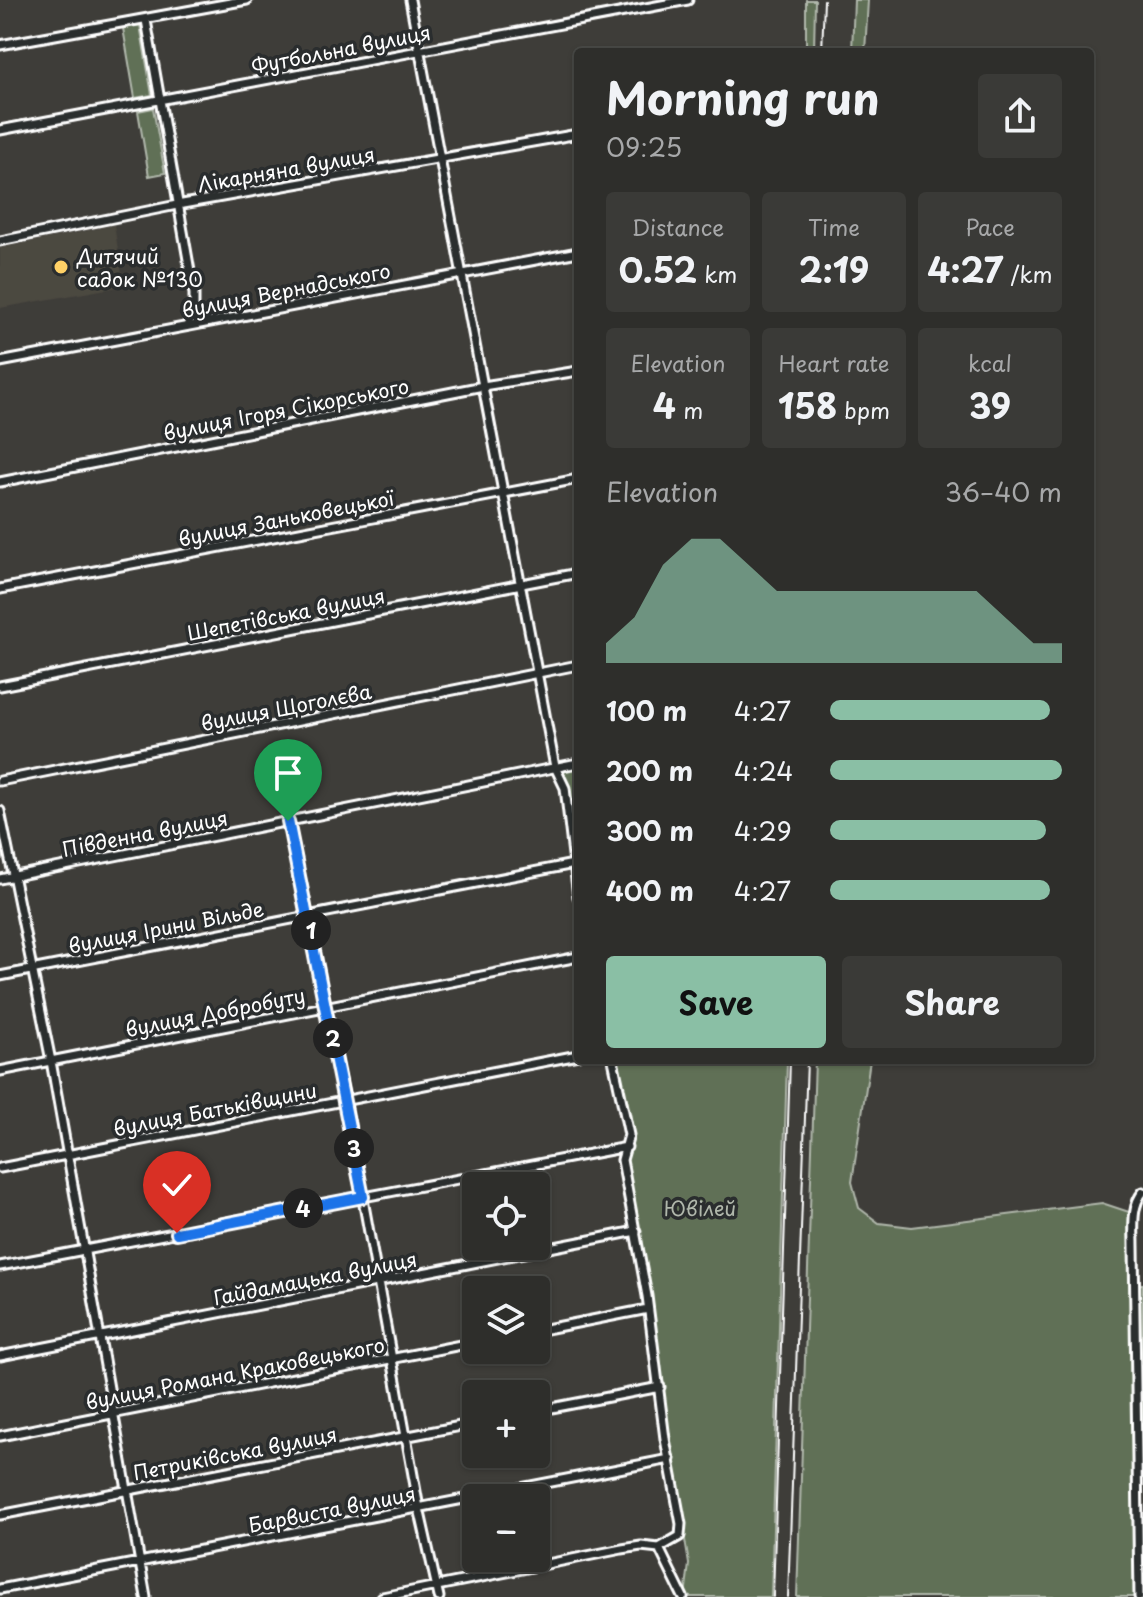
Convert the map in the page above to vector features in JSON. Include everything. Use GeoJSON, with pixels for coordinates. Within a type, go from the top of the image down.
{"type":"FeatureCollection","features":[{"type":"Feature","properties":{"kind":"street"},"geometry":{"type":"LineString","coordinates":[[0,45],[247,0]]}},
{"type":"Feature","properties":{"kind":"street"},"geometry":{"type":"LineString","coordinates":[[410,0],[555,767],[565,788],[574,864]]}},
{"type":"Feature","properties":{"kind":"street","name":"Футбольна вулиця"},"geometry":{"type":"LineString","coordinates":[[0,130],[688,0]]}},
{"type":"Feature","properties":{"kind":"street"},"geometry":{"type":"LineString","coordinates":[[146,20],[194,294],[194,307],[187,326]]}},
{"type":"Feature","properties":{"kind":"street","name":"Лікарняна вулиця"},"geometry":{"type":"LineString","coordinates":[[0,241],[177,205],[574,135]]}},
{"type":"Feature","properties":{"kind":"street","name":"вулиця Вернадського"},"geometry":{"type":"LineString","coordinates":[[0,362],[574,253]]}},
{"type":"Feature","properties":{"kind":"street","name":"вулиця Ігоря Сікорського"},"geometry":{"type":"LineString","coordinates":[[0,482],[483,386],[574,372]]}},
{"type":"Feature","properties":{"kind":"street","name":"вулиця Заньковецької"},"geometry":{"type":"LineString","coordinates":[[0,589],[574,480]]}},
{"type":"Feature","properties":{"kind":"street","name":"Шепетівська вулиця"},"geometry":{"type":"LineString","coordinates":[[0,686],[574,574]]}},
{"type":"Feature","properties":{"kind":"street","name":"вулиця Щоголєва"},"geometry":{"type":"LineString","coordinates":[[0,781],[574,666]]}},
{"type":"Feature","properties":{"kind":"street","name":"Південна вулиця"},"geometry":{"type":"LineString","coordinates":[[0,879],[574,764]]}},
{"type":"Feature","properties":{"kind":"street"},"geometry":{"type":"LineString","coordinates":[[0,811],[51,1061],[146,1597]]}},
{"type":"Feature","properties":{"kind":"street"},"geometry":{"type":"LineString","coordinates":[[288,821],[345,1100],[419,1508],[439,1597]]}},
{"type":"Feature","properties":{"kind":"street","name":"вулиця Ірини Вільде"},"geometry":{"type":"LineString","coordinates":[[0,976],[574,864]]}},
{"type":"Feature","properties":{"kind":"street","name":"вулиця Добробуту"},"geometry":{"type":"LineString","coordinates":[[0,1071],[574,958]]}},
{"type":"Feature","properties":{"kind":"street","name":"вулиця Батьківщини"},"geometry":{"type":"LineString","coordinates":[[0,1168],[574,1056]]}},
{"type":"Feature","properties":{"kind":"street"},"geometry":{"type":"LineString","coordinates":[[382,1597],[622,1549],[641,1546],[659,1548],[680,1536],[681,1524],[665,1439],[636,1231],[622,1160],[629,1135],[614,1064]]}},
{"type":"Feature","properties":{"kind":"street"},"geometry":{"type":"LineString","coordinates":[[0,1266],[627,1147]]}},
{"type":"Feature","properties":{"kind":"street"},"geometry":{"type":"LineString","coordinates":[[1139,1597],[1135,1214],[1138,1197],[1143,1192]]}},
{"type":"Feature","properties":{"kind":"street","name":"Гайдамацька вулиця"},"geometry":{"type":"LineString","coordinates":[[0,1356],[636,1231]]}},
{"type":"Feature","properties":{"kind":"street"},"geometry":{"type":"LineString","coordinates":[[550,1328],[648,1309]]}},
{"type":"Feature","properties":{"kind":"street","name":"вулиця Романа Краковецького"},"geometry":{"type":"LineString","coordinates":[[0,1436],[462,1345]]}},
{"type":"Feature","properties":{"kind":"street"},"geometry":{"type":"LineString","coordinates":[[550,1408],[660,1387]]}},
{"type":"Feature","properties":{"kind":"street","name":"Петриківська вулиця"},"geometry":{"type":"LineString","coordinates":[[0,1515],[462,1426]]}},
{"type":"Feature","properties":{"kind":"street","name":"Барвиста вулиця"},"geometry":{"type":"LineString","coordinates":[[0,1589],[670,1459]]}},
{"type":"Feature","properties":{"kind":"street"},"geometry":{"type":"LineString","coordinates":[[659,1548],[683,1597]]}},
{"type":"Feature","properties":{"kind":"shaded area","name":"Дитячий садок №130"},"geometry":{"type":"Polygon","coordinates":[[[114,225],[124,286],[0,308],[0,248],[114,225]]]}},
{"type":"Feature","properties":{"kind":"green space"},"geometry":{"type":"Polygon","coordinates":[[[806,0],[815,0],[814,48],[806,48],[806,0]]]}},
{"type":"Feature","properties":{"kind":"green space"},"geometry":{"type":"Polygon","coordinates":[[[854,0],[868,0],[865,48],[852,48],[854,0]]]}},
{"type":"Feature","properties":{"kind":"green space"},"geometry":{"type":"Polygon","coordinates":[[[140,25],[152,95],[135,98],[123,28],[140,25]]]}},
{"type":"Feature","properties":{"kind":"green space"},"geometry":{"type":"Polygon","coordinates":[[[153,108],[165,173],[149,176],[138,111],[153,108]]]}},
{"type":"Feature","properties":{"kind":"green space"},"geometry":{"type":"Polygon","coordinates":[[[574,768],[574,845],[564,769],[574,768]]]}},
{"type":"Feature","properties":{"kind":"green space","name":"Ювілей"},"geometry":{"type":"Polygon","coordinates":[[[618,1064],[787,1064],[771,1597],[685,1597],[689,1564],[622,1159],[625,1152],[632,1149],[618,1064]]]}},
{"type":"Feature","properties":{"kind":"green space"},"geometry":{"type":"Polygon","coordinates":[[[815,1064],[869,1064],[852,1182],[859,1208],[879,1223],[912,1227],[1102,1203],[1135,1214],[1135,1285],[1143,1284],[1143,1476],[1138,1477],[1139,1597],[797,1597],[815,1064]]]}},
{"type":"Feature","properties":{"kind":"railway"},"geometry":{"type":"LineString","coordinates":[[822,48],[824,0]]}},
{"type":"Feature","properties":{"kind":"railway"},"geometry":{"type":"LineString","coordinates":[[773,1597],[790,1064]]}},
{"type":"Feature","properties":{"kind":"railway"},"geometry":{"type":"LineString","coordinates":[[788,1597],[807,1064]]}},
{"type":"Feature","properties":{"kind":"place","name":"Дитячий садок №130"},"geometry":{"type":"Point","coordinates":[61,267]}},
{"type":"Feature","properties":{"kind":"route"},"geometry":{"type":"LineString","coordinates":[[177,1233],[363,1197],[288,821]]}}]}
